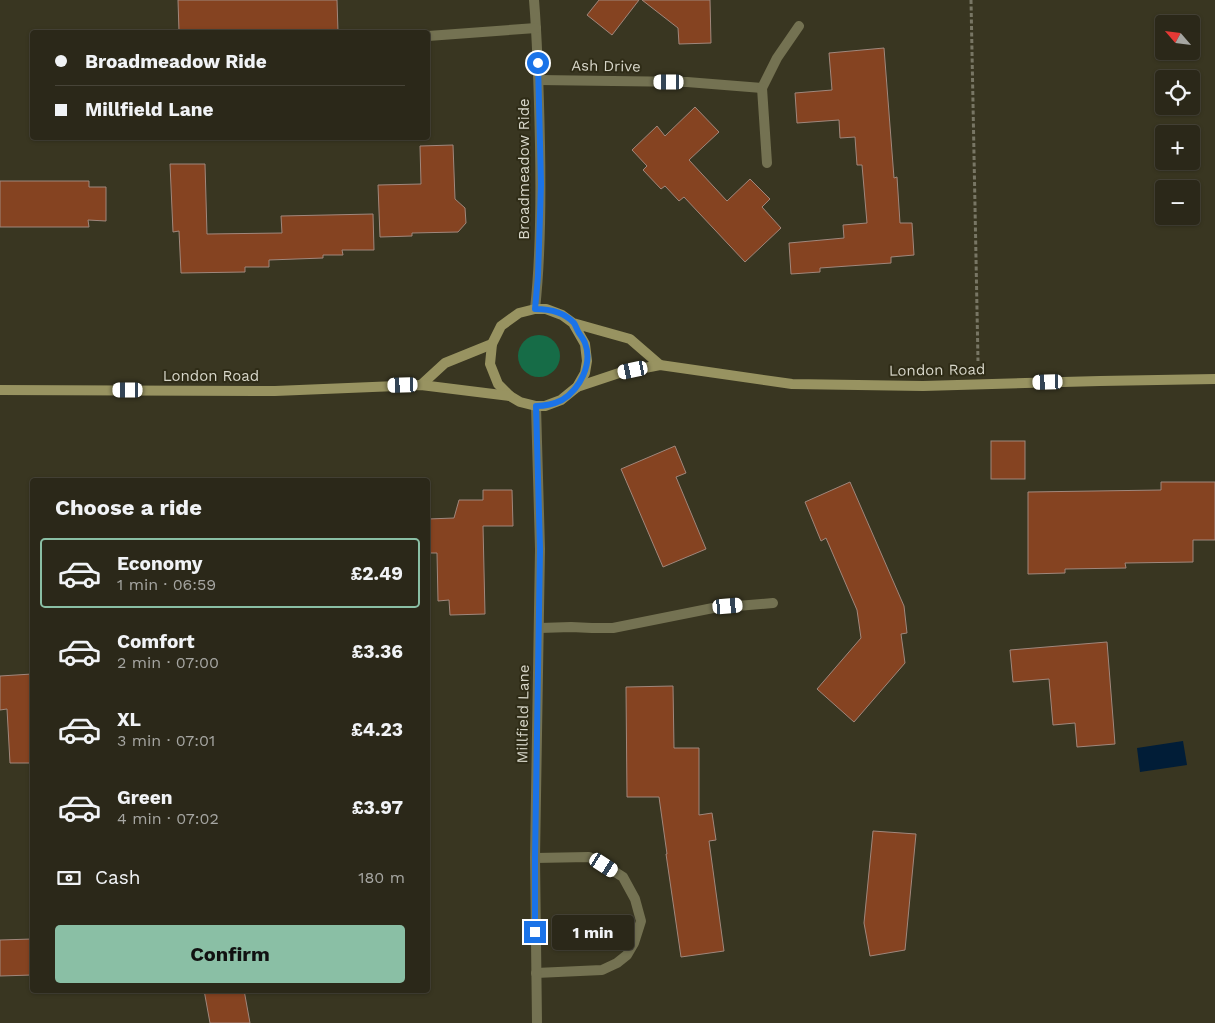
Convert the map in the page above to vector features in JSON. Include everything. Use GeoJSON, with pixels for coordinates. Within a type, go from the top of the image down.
{"type":"FeatureCollection","features":[{"type":"Feature","properties":{"kind":"main road"},"geometry":{"type":"LineString","coordinates":[[510,396],[498,384],[490,364],[492,344],[501,326],[519,313],[535,309],[546,309],[562,315],[573,323],[630,339],[660,364]]}},
{"type":"Feature","properties":{"kind":"main road"},"geometry":{"type":"LineString","coordinates":[[573,323],[585,344],[587,361],[585,373],[577,387]]}},
{"type":"Feature","properties":{"kind":"main road"},"geometry":{"type":"LineString","coordinates":[[422,385],[445,363],[492,344]]}},
{"type":"Feature","properties":{"kind":"main road","name":"London Road"},"geometry":{"type":"LineString","coordinates":[[0,390],[275,391],[422,385],[510,396],[520,402],[545,406],[562,400],[577,387],[620,373],[660,364],[792,384],[923,386],[1215,379]]}},
{"type":"Feature","properties":{"kind":"street","name":"Broadmeadow Ride"},"geometry":{"type":"LineString","coordinates":[[534,0],[539,80],[541,184],[535,309]]}},
{"type":"Feature","properties":{"kind":"street"},"geometry":{"type":"LineString","coordinates":[[767,163],[762,88],[777,58],[800,26]]}},
{"type":"Feature","properties":{"kind":"street"},"geometry":{"type":"LineString","coordinates":[[430,36],[536,28]]}},
{"type":"Feature","properties":{"kind":"street","name":"Ash Drive"},"geometry":{"type":"LineString","coordinates":[[539,80],[687,82],[762,88]]}},
{"type":"Feature","properties":{"kind":"street","name":"Millfield Lane"},"geometry":{"type":"LineString","coordinates":[[536,406],[540,549],[535,858],[537,1023]]}},
{"type":"Feature","properties":{"kind":"street"},"geometry":{"type":"LineString","coordinates":[[540,628],[613,628],[713,608],[773,603]]}},
{"type":"Feature","properties":{"kind":"street"},"geometry":{"type":"LineString","coordinates":[[535,858],[589,857],[604,865],[623,877],[635,899],[640,921],[634,943],[627,955],[617,963],[602,970],[536,973]]}},
{"type":"Feature","properties":{"kind":"path"},"geometry":{"type":"LineString","coordinates":[[972,0],[978,384]]}},
{"type":"Feature","properties":{"kind":"green space"},"geometry":{"type":"Polygon","coordinates":[[[543,335],[551,338],[557,344],[560,356],[557,368],[551,374],[535,377],[527,374],[521,368],[518,352],[521,344],[527,338],[543,335]]]}},
{"type":"Feature","properties":{"kind":"water"},"geometry":{"type":"Polygon","coordinates":[[[1183,741],[1187,765],[1140,772],[1137,748],[1183,741]]]}},
{"type":"Feature","properties":{"kind":"building"},"geometry":{"type":"Polygon","coordinates":[[[178,0],[337,0],[338,30],[179,30],[178,0]]]}},
{"type":"Feature","properties":{"kind":"building"},"geometry":{"type":"Polygon","coordinates":[[[599,0],[639,0],[612,35],[587,15],[599,0]]]}},
{"type":"Feature","properties":{"kind":"building"},"geometry":{"type":"Polygon","coordinates":[[[642,0],[710,0],[711,43],[679,44],[678,28],[642,0]]]}},
{"type":"Feature","properties":{"kind":"building"},"geometry":{"type":"Polygon","coordinates":[[[884,48],[894,178],[897,177],[900,223],[912,223],[914,255],[891,257],[891,263],[820,268],[820,272],[791,274],[789,243],[844,238],[843,225],[867,223],[862,165],[857,165],[855,137],[840,138],[839,120],[797,123],[795,93],[832,90],[829,53],[884,48]]]}},
{"type":"Feature","properties":{"kind":"building"},"geometry":{"type":"Polygon","coordinates":[[[695,107],[719,132],[689,160],[727,201],[750,179],[770,199],[762,207],[781,228],[745,262],[684,197],[679,201],[665,186],[661,189],[643,170],[647,166],[632,150],[657,126],[665,136],[695,107]]]}},
{"type":"Feature","properties":{"kind":"building"},"geometry":{"type":"Polygon","coordinates":[[[453,145],[455,199],[465,208],[466,223],[458,232],[412,233],[412,236],[380,237],[378,185],[421,184],[420,146],[453,145]]]}},
{"type":"Feature","properties":{"kind":"building"},"geometry":{"type":"Polygon","coordinates":[[[170,164],[205,164],[207,234],[282,233],[281,216],[373,214],[374,250],[342,250],[343,255],[323,255],[323,258],[269,260],[269,267],[245,267],[245,272],[181,273],[179,231],[173,232],[170,164]]]}},
{"type":"Feature","properties":{"kind":"building"},"geometry":{"type":"Polygon","coordinates":[[[0,181],[89,181],[89,187],[106,187],[106,221],[88,220],[89,227],[0,227],[0,181]]]}},
{"type":"Feature","properties":{"kind":"building"},"geometry":{"type":"Polygon","coordinates":[[[991,441],[1025,441],[1025,479],[991,479],[991,441]]]}},
{"type":"Feature","properties":{"kind":"building"},"geometry":{"type":"Polygon","coordinates":[[[675,446],[686,473],[676,477],[706,549],[663,567],[621,469],[675,446]]]}},
{"type":"Feature","properties":{"kind":"building"},"geometry":{"type":"Polygon","coordinates":[[[850,482],[904,606],[907,633],[901,634],[905,663],[854,722],[817,689],[861,638],[857,610],[826,538],[821,541],[805,502],[850,482]]]}},
{"type":"Feature","properties":{"kind":"building"},"geometry":{"type":"Polygon","coordinates":[[[1161,482],[1215,482],[1215,540],[1193,540],[1193,562],[1125,563],[1126,568],[1065,569],[1065,573],[1028,574],[1028,492],[1161,490],[1161,482]]]}},
{"type":"Feature","properties":{"kind":"building"},"geometry":{"type":"Polygon","coordinates":[[[483,490],[512,490],[513,526],[483,526],[485,614],[450,615],[449,600],[438,601],[437,553],[430,553],[430,519],[454,518],[459,500],[483,500],[483,490]]]}},
{"type":"Feature","properties":{"kind":"building"},"geometry":{"type":"Polygon","coordinates":[[[1107,642],[1115,744],[1077,747],[1075,723],[1053,725],[1049,679],[1013,682],[1010,650],[1107,642]]]}},
{"type":"Feature","properties":{"kind":"building"},"geometry":{"type":"Polygon","coordinates":[[[30,674],[30,763],[10,763],[7,709],[0,710],[0,676],[30,674]]]}},
{"type":"Feature","properties":{"kind":"building"},"geometry":{"type":"Polygon","coordinates":[[[673,686],[674,748],[699,748],[699,815],[712,813],[716,840],[709,841],[724,951],[681,957],[659,797],[627,797],[626,687],[673,686]]]}},
{"type":"Feature","properties":{"kind":"building"},"geometry":{"type":"Polygon","coordinates":[[[873,831],[916,834],[905,950],[870,956],[864,923],[873,831]]]}},
{"type":"Feature","properties":{"kind":"building"},"geometry":{"type":"Polygon","coordinates":[[[30,939],[30,975],[0,976],[0,940],[30,939]]]}},
{"type":"Feature","properties":{"kind":"building"},"geometry":{"type":"Polygon","coordinates":[[[205,993],[245,993],[250,1023],[210,1023],[205,993]]]}},
{"type":"Feature","properties":{"kind":"route"},"geometry":{"type":"LineString","coordinates":[[535,932],[540,628],[536,406],[545,406],[562,400],[577,387],[585,373],[587,361],[585,344],[573,323],[562,315],[546,309],[535,309],[541,184],[538,63]]}}]}
